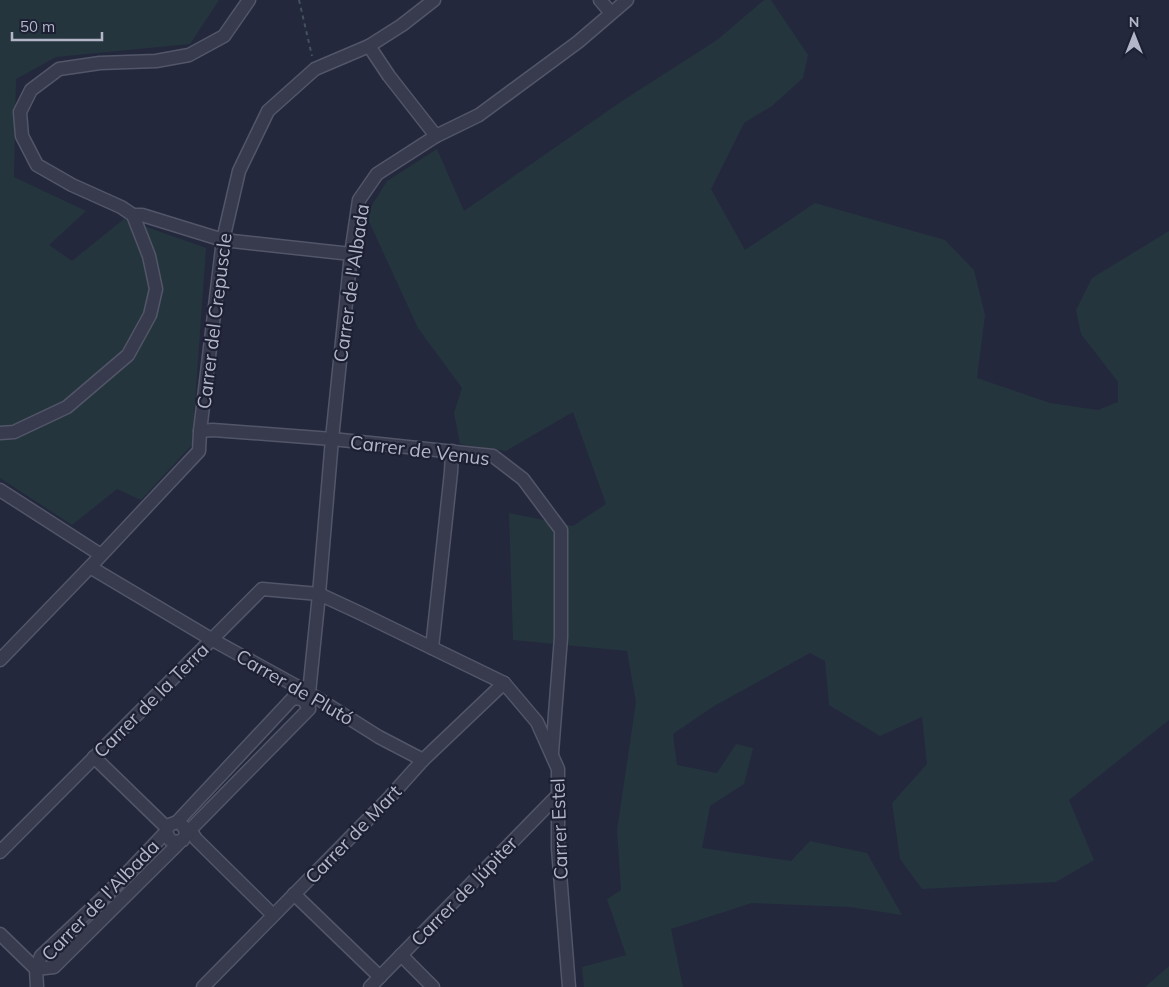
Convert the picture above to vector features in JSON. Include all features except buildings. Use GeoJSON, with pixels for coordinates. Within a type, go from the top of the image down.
{"type":"FeatureCollection","features":[{"type":"Feature","properties":{"kind":"street"},"geometry":{"type":"LineString","coordinates":[[248,0],[224,36],[189,56],[156,61],[100,64],[59,69],[31,90],[20,112],[22,136],[37,165],[72,185],[121,207],[133,215],[142,215],[223,240],[351,254]]}},
{"type":"Feature","properties":{"kind":"street","name":"Carrer del Crepuscle"},"geometry":{"type":"LineString","coordinates":[[0,660],[102,555],[199,450],[223,240],[239,171],[268,111],[315,69],[369,46],[402,25],[434,0]]}},
{"type":"Feature","properties":{"kind":"street"},"geometry":{"type":"LineString","coordinates":[[600,0],[611,13]]}},
{"type":"Feature","properties":{"kind":"street","name":"Carrer de l'Albada"},"geometry":{"type":"LineString","coordinates":[[36,970],[54,967],[309,709],[306,696],[319,594],[332,439],[351,254],[359,200],[377,174],[436,136],[479,115],[578,42],[627,0]]}},
{"type":"Feature","properties":{"kind":"street"},"geometry":{"type":"LineString","coordinates":[[369,46],[389,76],[436,136]]}},
{"type":"Feature","properties":{"kind":"street"},"geometry":{"type":"LineString","coordinates":[[0,433],[14,432],[67,407],[128,355],[150,315],[156,289],[149,256],[133,215]]}},
{"type":"Feature","properties":{"kind":"street","name":"Carrer de Venus"},"geometry":{"type":"LineString","coordinates":[[200,431],[213,430],[452,450],[493,456],[522,478],[561,530],[561,637],[552,757]]}},
{"type":"Feature","properties":{"kind":"street"},"geometry":{"type":"LineString","coordinates":[[432,648],[452,450]]}},
{"type":"Feature","properties":{"kind":"street"},"geometry":{"type":"LineString","coordinates":[[0,490],[102,555]]}},
{"type":"Feature","properties":{"kind":"street","name":"Carrer de Plutó"},"geometry":{"type":"LineString","coordinates":[[90,567],[306,696],[423,760]]}},
{"type":"Feature","properties":{"kind":"street","name":"Carrer de la Terra"},"geometry":{"type":"LineString","coordinates":[[0,852],[262,588],[319,594]]}},
{"type":"Feature","properties":{"kind":"street","name":"Carrer Estel"},"geometry":{"type":"LineString","coordinates":[[319,594],[504,683],[538,722],[558,769],[558,848],[568,983]]}},
{"type":"Feature","properties":{"kind":"street","name":"Carrer de Mart"},"geometry":{"type":"LineString","coordinates":[[202,987],[388,799],[423,760],[504,683]]}},
{"type":"Feature","properties":{"kind":"street","name":"Carrer de l'Albada"},"geometry":{"type":"LineString","coordinates":[[37,987],[36,970],[40,956],[108,893],[293,698],[306,696]]}},
{"type":"Feature","properties":{"kind":"street"},"geometry":{"type":"LineString","coordinates":[[94,757],[170,828],[170,840],[176,842],[185,835]]}},
{"type":"Feature","properties":{"kind":"street","name":"Carrer de Júpiter"},"geometry":{"type":"LineString","coordinates":[[370,987],[558,796]]}},
{"type":"Feature","properties":{"kind":"street"},"geometry":{"type":"LineString","coordinates":[[170,828],[184,826],[185,835]]}},
{"type":"Feature","properties":{"kind":"street"},"geometry":{"type":"LineString","coordinates":[[185,835],[196,839],[273,915]]}},
{"type":"Feature","properties":{"kind":"street"},"geometry":{"type":"LineString","coordinates":[[294,894],[380,977]]}},
{"type":"Feature","properties":{"kind":"street","name":"Carrer de l'Albada"},"geometry":{"type":"LineString","coordinates":[[0,934],[36,970]]}},
{"type":"Feature","properties":{"kind":"street"},"geometry":{"type":"LineString","coordinates":[[401,955],[432,987]]}},
{"type":"Feature","properties":{"kind":"street"},"geometry":{"type":"LineString","coordinates":[[556,987],[568,983]]}},
{"type":"Feature","properties":{"kind":"path"},"geometry":{"type":"LineString","coordinates":[[299,0],[315,69]]}},
{"type":"Feature","properties":{"kind":"shaded area"},"geometry":{"type":"Polygon","coordinates":[[[0,0],[219,0],[190,44],[56,57],[16,79],[14,177],[86,211],[49,245],[72,261],[124,219],[206,248],[192,445],[141,500],[117,489],[72,525],[0,478],[0,0]]]}},
{"type":"Feature","properties":{"kind":"shaded area"},"geometry":{"type":"Polygon","coordinates":[[[764,0],[771,0],[808,55],[803,78],[772,106],[744,123],[711,189],[745,250],[815,203],[945,240],[974,270],[985,315],[977,378],[1050,403],[1098,410],[1118,402],[1118,382],[1081,334],[1076,310],[1092,278],[1169,231],[1169,720],[1069,800],[1094,860],[1056,882],[922,889],[900,859],[892,803],[927,764],[922,717],[880,736],[829,705],[825,661],[810,653],[714,706],[673,734],[677,765],[717,773],[736,744],[753,748],[744,784],[710,806],[702,848],[791,861],[810,841],[867,853],[902,915],[850,907],[752,903],[671,929],[683,987],[584,987],[582,967],[626,955],[607,899],[621,890],[617,830],[636,702],[627,651],[513,640],[509,513],[573,526],[606,504],[573,412],[506,451],[460,444],[454,413],[462,388],[418,328],[366,215],[387,181],[437,149],[464,211],[622,101],[717,40],[764,0]]]}},
{"type":"Feature","properties":{"kind":"shaded area"},"geometry":{"type":"Polygon","coordinates":[[[1169,966],[1169,987],[1145,987],[1169,966]]]}}]}
